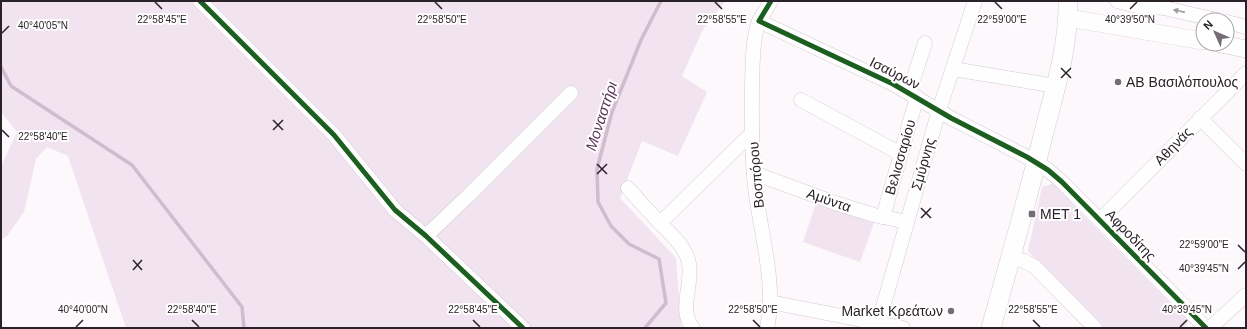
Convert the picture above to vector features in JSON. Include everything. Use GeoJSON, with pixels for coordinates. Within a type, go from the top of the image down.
{"type":"FeatureCollection","features":[{"type":"Feature","properties":{"kind":"main road"},"geometry":{"type":"LineString","coordinates":[[991,328],[1056,86],[1065,44],[1069,9]]}},
{"type":"Feature","properties":{"kind":"street"},"geometry":{"type":"LineString","coordinates":[[200,1],[334,136],[392,206],[426,236],[523,328]]}},
{"type":"Feature","properties":{"kind":"street"},"geometry":{"type":"LineString","coordinates":[[759,21],[772,1]]}},
{"type":"Feature","properties":{"kind":"street","name":"Σμύρνης"},"geometry":{"type":"LineString","coordinates":[[877,325],[939,110],[975,1]]}},
{"type":"Feature","properties":{"kind":"street"},"geometry":{"type":"LineString","coordinates":[[1117,1],[1137,6],[1164,8],[1195,15]]}},
{"type":"Feature","properties":{"kind":"street"},"geometry":{"type":"LineString","coordinates":[[1069,9],[1195,38]]}},
{"type":"Feature","properties":{"kind":"street","name":"Ισαύρων"},"geometry":{"type":"LineString","coordinates":[[759,21],[913,95],[1036,163]]}},
{"type":"Feature","properties":{"kind":"street","name":"Βοσπόρου"},"geometry":{"type":"LineString","coordinates":[[759,21],[754,42],[752,133],[754,173],[766,258],[770,302],[770,314],[767,328]]}},
{"type":"Feature","properties":{"kind":"street"},"geometry":{"type":"LineString","coordinates":[[1235,24],[1246,27]]}},
{"type":"Feature","properties":{"kind":"street","name":"Βελισσαρίου"},"geometry":{"type":"LineString","coordinates":[[882,217],[901,154],[925,43]]}},
{"type":"Feature","properties":{"kind":"street"},"geometry":{"type":"LineString","coordinates":[[1235,47],[1246,49]]}},
{"type":"Feature","properties":{"kind":"street"},"geometry":{"type":"LineString","coordinates":[[953,69],[1056,86]]}},
{"type":"Feature","properties":{"kind":"street","name":"Αθηνάς"},"geometry":{"type":"LineString","coordinates":[[1100,220],[1246,73]]}},
{"type":"Feature","properties":{"kind":"street"},"geometry":{"type":"LineString","coordinates":[[426,236],[571,93]]}},
{"type":"Feature","properties":{"kind":"street"},"geometry":{"type":"LineString","coordinates":[[800,100],[901,154]]}},
{"type":"Feature","properties":{"kind":"street"},"geometry":{"type":"LineString","coordinates":[[1200,118],[1246,164]]}},
{"type":"Feature","properties":{"kind":"street"},"geometry":{"type":"LineString","coordinates":[[660,223],[752,133]]}},
{"type":"Feature","properties":{"kind":"street","name":"Αφροδίτης"},"geometry":{"type":"LineString","coordinates":[[1036,163],[1056,176],[1206,328]]}},
{"type":"Feature","properties":{"kind":"street","name":"Αμύντα"},"geometry":{"type":"LineString","coordinates":[[754,173],[821,198],[882,217],[907,222]]}},
{"type":"Feature","properties":{"kind":"street"},"geometry":{"type":"LineString","coordinates":[[628,188],[683,247],[689,261],[690,272],[686,312],[688,321],[693,328]]}},
{"type":"Feature","properties":{"kind":"street"},"geometry":{"type":"LineString","coordinates":[[1010,257],[1024,261],[1035,267],[1096,328]]}},
{"type":"Feature","properties":{"kind":"street"},"geometry":{"type":"LineString","coordinates":[[1210,328],[1246,295]]}},
{"type":"Feature","properties":{"kind":"street"},"geometry":{"type":"LineString","coordinates":[[770,302],[877,325],[903,328]]}},
{"type":"Feature","properties":{"kind":"shaded area"},"geometry":{"type":"Polygon","coordinates":[[[1,1],[725,1],[702,31],[682,76],[707,92],[678,156],[642,141],[620,198],[676,258],[681,325],[683,328],[126,328],[68,156],[47,147],[36,159],[24,212],[7,236],[1,240],[1,167],[17,132],[1,112],[1,1]]]}},
{"type":"Feature","properties":{"kind":"shaded area"},"geometry":{"type":"Polygon","coordinates":[[[1054,183],[1077,209],[1189,322],[1183,328],[1102,328],[1028,251],[1042,187],[1054,183]]]}},
{"type":"Feature","properties":{"kind":"shaded area"},"geometry":{"type":"Polygon","coordinates":[[[816,203],[874,223],[860,262],[803,242],[816,203]]]}},
{"type":"Feature","properties":{"kind":"waterway","name":"Μοναστήρι"},"geometry":{"type":"LineString","coordinates":[[645,328],[666,303],[659,259],[629,244],[611,226],[598,202],[597,169],[612,112],[641,40],[661,1]]}},
{"type":"Feature","properties":{"kind":"waterway"},"geometry":{"type":"LineString","coordinates":[[1,67],[11,86],[132,165],[242,307],[244,328]]}},
{"type":"Feature","properties":{"kind":"cycle path"},"geometry":{"type":"LineString","coordinates":[[200,1],[334,135],[395,210],[426,236],[523,328]]}},
{"type":"Feature","properties":{"kind":"cycle path"},"geometry":{"type":"LineString","coordinates":[[771,1],[759,21],[893,84],[951,118],[1027,157],[1048,170],[1062,182],[1206,328]]}},
{"type":"Feature","properties":{"kind":"place","name":"ΑΒ Βασιλόπουλος"},"geometry":{"type":"Point","coordinates":[1118,82]}},
{"type":"Feature","properties":{"kind":"place","name":"ΜΕΤ 1"},"geometry":{"type":"Point","coordinates":[1032,214]}},
{"type":"Feature","properties":{"kind":"place","name":"Market Κρεάτων"},"geometry":{"type":"Point","coordinates":[951,311]}}]}
